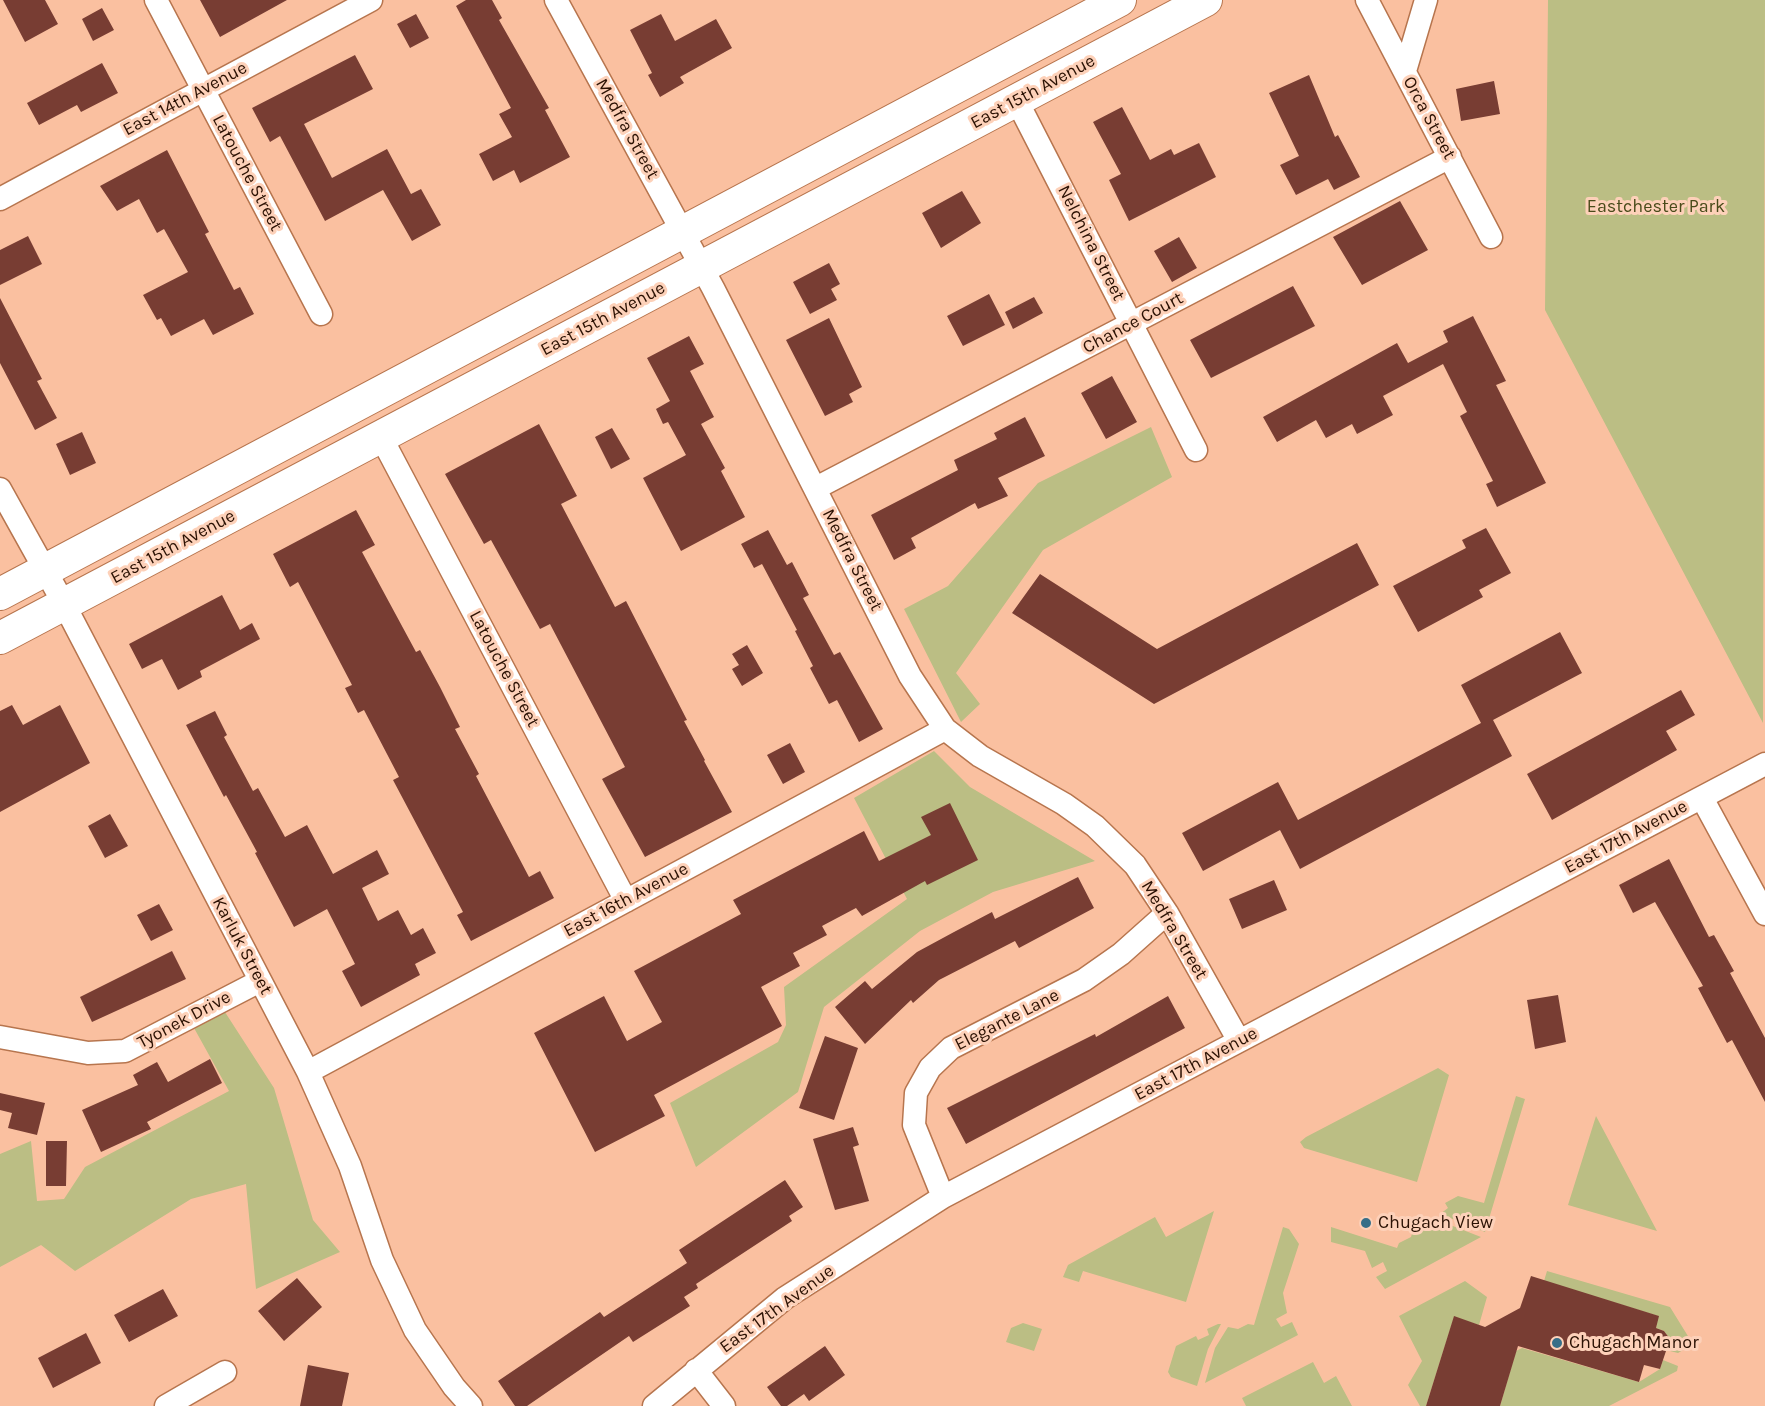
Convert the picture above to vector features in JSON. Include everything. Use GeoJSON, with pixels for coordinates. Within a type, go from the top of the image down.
{"type":"FeatureCollection","features":[{"type":"Feature","properties":{"kind":"main road"},"geometry":{"type":"LineString","coordinates":[[0,594],[1120,0]]}},
{"type":"Feature","properties":{"kind":"main road","name":"East 15th Avenue"},"geometry":{"type":"LineString","coordinates":[[0,638],[1206,0]]}},
{"type":"Feature","properties":{"kind":"street","name":"Latouche Street"},"geometry":{"type":"LineString","coordinates":[[156,0],[321,314]]}},
{"type":"Feature","properties":{"kind":"street","name":"East 14th Avenue"},"geometry":{"type":"LineString","coordinates":[[0,199],[371,0]]}},
{"type":"Feature","properties":{"kind":"street","name":"Medfra Street"},"geometry":{"type":"LineString","coordinates":[[556,0],[701,267],[816,488],[910,676],[945,729],[980,756],[1064,804],[1095,826],[1134,865],[1167,913],[1239,1041]]}},
{"type":"Feature","properties":{"kind":"street","name":"Orca Street"},"geometry":{"type":"LineString","coordinates":[[1367,0],[1491,237]]}},
{"type":"Feature","properties":{"kind":"street"},"geometry":{"type":"LineString","coordinates":[[1405,71],[1426,0]]}},
{"type":"Feature","properties":{"kind":"street","name":"Nelchina Street"},"geometry":{"type":"LineString","coordinates":[[1017,101],[1196,450]]}},
{"type":"Feature","properties":{"kind":"street","name":"Chance Court"},"geometry":{"type":"LineString","coordinates":[[816,488],[1450,158]]}},
{"type":"Feature","properties":{"kind":"street","name":"Latouche Street"},"geometry":{"type":"LineString","coordinates":[[381,437],[626,901]]}},
{"type":"Feature","properties":{"kind":"street","name":"Karluk Street"},"geometry":{"type":"LineString","coordinates":[[0,489],[64,604],[308,1072],[350,1166],[382,1260],[415,1330],[454,1387],[471,1406]]}},
{"type":"Feature","properties":{"kind":"street","name":"East 16th Avenue"},"geometry":{"type":"LineString","coordinates":[[308,1072],[945,729]]}},
{"type":"Feature","properties":{"kind":"street","name":"East 17th Avenue"},"geometry":{"type":"LineString","coordinates":[[654,1406],[785,1298],[944,1197],[1765,764]]}},
{"type":"Feature","properties":{"kind":"street"},"geometry":{"type":"LineString","coordinates":[[1702,798],[1765,914]]}},
{"type":"Feature","properties":{"kind":"street","name":"Elegante Lane"},"geometry":{"type":"LineString","coordinates":[[944,1197],[915,1125],[916,1093],[930,1068],[951,1048],[1084,980],[1121,954],[1167,913]]}},
{"type":"Feature","properties":{"kind":"street","name":"Tyonek Drive"},"geometry":{"type":"LineString","coordinates":[[0,1036],[88,1053],[125,1051],[260,981]]}},
{"type":"Feature","properties":{"kind":"street"},"geometry":{"type":"LineString","coordinates":[[696,1371],[724,1406]]}},
{"type":"Feature","properties":{"kind":"street"},"geometry":{"type":"LineString","coordinates":[[166,1406],[225,1372]]}},
{"type":"Feature","properties":{"kind":"green space","name":"Eastchester Park"},"geometry":{"type":"Polygon","coordinates":[[[1548,0],[1765,0],[1763,723],[1545,310],[1548,0]]]}},
{"type":"Feature","properties":{"kind":"green space"},"geometry":{"type":"Polygon","coordinates":[[[1151,427],[1172,477],[1043,550],[956,673],[980,704],[961,722],[904,609],[948,586],[1038,483],[1151,427]]]}},
{"type":"Feature","properties":{"kind":"green space"},"geometry":{"type":"Polygon","coordinates":[[[934,751],[970,787],[1095,861],[993,892],[920,931],[824,1007],[798,1092],[696,1167],[670,1103],[778,1042],[786,1025],[784,987],[907,899],[854,798],[934,751]]]}},
{"type":"Feature","properties":{"kind":"green space"},"geometry":{"type":"Polygon","coordinates":[[[223,1009],[274,1088],[313,1220],[340,1252],[256,1289],[246,1184],[191,1199],[75,1271],[41,1245],[0,1267],[0,1154],[31,1141],[37,1201],[64,1199],[85,1167],[229,1091],[194,1028],[223,1009]]]}},
{"type":"Feature","properties":{"kind":"green space"},"geometry":{"type":"Polygon","coordinates":[[[1438,1068],[1449,1075],[1417,1182],[1304,1148],[1300,1142],[1306,1137],[1438,1068]]]}},
{"type":"Feature","properties":{"kind":"green space"},"geometry":{"type":"Polygon","coordinates":[[[1516,1096],[1525,1099],[1485,1232],[1440,1214],[1448,1208],[1445,1203],[1458,1196],[1484,1203],[1516,1096]]]}},
{"type":"Feature","properties":{"kind":"green space"},"geometry":{"type":"Polygon","coordinates":[[[1596,1116],[1657,1231],[1568,1205],[1596,1116]]]}},
{"type":"Feature","properties":{"kind":"green space"},"geometry":{"type":"Polygon","coordinates":[[[1214,1211],[1186,1302],[1083,1271],[1079,1282],[1063,1277],[1068,1265],[1155,1217],[1166,1237],[1214,1211]]]}},
{"type":"Feature","properties":{"kind":"green space"},"geometry":{"type":"Polygon","coordinates":[[[1440,1221],[1481,1237],[1385,1289],[1376,1277],[1387,1271],[1383,1262],[1372,1268],[1365,1251],[1331,1242],[1331,1227],[1397,1248],[1399,1243],[1411,1237],[1414,1227],[1424,1230],[1440,1221]]]}},
{"type":"Feature","properties":{"kind":"green space"},"geometry":{"type":"Polygon","coordinates":[[[1283,1227],[1289,1229],[1299,1244],[1283,1293],[1287,1313],[1276,1319],[1281,1327],[1292,1322],[1298,1335],[1205,1383],[1215,1348],[1228,1327],[1238,1329],[1248,1324],[1254,1325],[1283,1227]]]}},
{"type":"Feature","properties":{"kind":"green space"},"geometry":{"type":"Polygon","coordinates":[[[1547,1271],[1670,1307],[1691,1341],[1690,1346],[1678,1353],[1666,1350],[1670,1339],[1664,1331],[1656,1328],[1658,1316],[1544,1281],[1547,1271]]]}},
{"type":"Feature","properties":{"kind":"green space"},"geometry":{"type":"Polygon","coordinates":[[[1465,1281],[1487,1297],[1479,1325],[1454,1317],[1426,1406],[1420,1406],[1408,1385],[1422,1361],[1399,1316],[1465,1281]]]}},
{"type":"Feature","properties":{"kind":"green space"},"geometry":{"type":"Polygon","coordinates":[[[1023,1323],[1042,1329],[1034,1351],[1006,1342],[1011,1328],[1023,1323]]]}},
{"type":"Feature","properties":{"kind":"green space"},"geometry":{"type":"Polygon","coordinates":[[[1221,1324],[1208,1349],[1197,1386],[1171,1377],[1168,1372],[1176,1346],[1196,1336],[1198,1340],[1209,1335],[1207,1329],[1221,1324]]]}},
{"type":"Feature","properties":{"kind":"green space"},"geometry":{"type":"Polygon","coordinates":[[[1522,1348],[1639,1382],[1660,1369],[1663,1360],[1678,1366],[1677,1371],[1609,1406],[1500,1406],[1516,1351],[1522,1348]]]}},
{"type":"Feature","properties":{"kind":"green space"},"geometry":{"type":"Polygon","coordinates":[[[1313,1362],[1324,1383],[1336,1376],[1352,1406],[1246,1406],[1242,1398],[1313,1362]]]}},
{"type":"Feature","properties":{"kind":"building"},"geometry":{"type":"Polygon","coordinates":[[[3,0],[45,0],[58,24],[25,42],[3,0]]]}},
{"type":"Feature","properties":{"kind":"building"},"geometry":{"type":"Polygon","coordinates":[[[200,0],[287,0],[220,37],[200,0]]]}},
{"type":"Feature","properties":{"kind":"building"},"geometry":{"type":"Polygon","coordinates":[[[466,0],[492,0],[502,18],[499,20],[549,108],[545,110],[570,157],[520,183],[514,170],[493,181],[479,154],[512,137],[499,114],[511,108],[456,6],[466,0]]]}},
{"type":"Feature","properties":{"kind":"building"},"geometry":{"type":"Polygon","coordinates":[[[102,8],[114,30],[93,41],[82,19],[102,8]]]}},
{"type":"Feature","properties":{"kind":"building"},"geometry":{"type":"Polygon","coordinates":[[[416,14],[429,38],[410,48],[397,24],[416,14]]]}},
{"type":"Feature","properties":{"kind":"building"},"geometry":{"type":"Polygon","coordinates":[[[661,14],[675,41],[716,19],[732,48],[680,77],[684,83],[660,97],[648,75],[652,73],[630,30],[661,14]]]}},
{"type":"Feature","properties":{"kind":"building"},"geometry":{"type":"Polygon","coordinates":[[[355,55],[373,89],[304,124],[332,178],[387,149],[411,194],[421,189],[441,225],[412,241],[383,190],[325,221],[280,136],[270,142],[252,108],[355,55]]]}},
{"type":"Feature","properties":{"kind":"building"},"geometry":{"type":"Polygon","coordinates":[[[102,63],[118,93],[81,112],[77,105],[39,125],[27,103],[102,63]]]}},
{"type":"Feature","properties":{"kind":"building"},"geometry":{"type":"Polygon","coordinates":[[[1309,75],[1335,137],[1338,135],[1360,177],[1334,190],[1328,179],[1296,195],[1280,165],[1299,156],[1269,93],[1309,75]]]}},
{"type":"Feature","properties":{"kind":"building"},"geometry":{"type":"Polygon","coordinates":[[[1494,81],[1500,114],[1461,121],[1456,89],[1494,81]]]}},
{"type":"Feature","properties":{"kind":"building"},"geometry":{"type":"Polygon","coordinates":[[[1122,107],[1150,160],[1171,149],[1174,155],[1199,143],[1216,177],[1129,221],[1109,180],[1121,174],[1093,122],[1122,107]]]}},
{"type":"Feature","properties":{"kind":"building"},"geometry":{"type":"Polygon","coordinates":[[[167,150],[209,232],[205,234],[234,290],[240,287],[254,314],[213,335],[204,319],[171,336],[161,318],[157,320],[143,295],[188,272],[164,229],[157,233],[139,199],[117,211],[100,186],[167,150]]]}},
{"type":"Feature","properties":{"kind":"building"},"geometry":{"type":"Polygon","coordinates":[[[962,191],[981,223],[941,248],[922,213],[962,191]]]}},
{"type":"Feature","properties":{"kind":"building"},"geometry":{"type":"Polygon","coordinates":[[[1400,201],[1428,250],[1362,285],[1333,237],[1400,201]]]}},
{"type":"Feature","properties":{"kind":"building"},"geometry":{"type":"Polygon","coordinates":[[[28,236],[42,264],[0,285],[0,250],[28,236]]]}},
{"type":"Feature","properties":{"kind":"building"},"geometry":{"type":"Polygon","coordinates":[[[1179,237],[1197,268],[1172,282],[1154,251],[1179,237]]]}},
{"type":"Feature","properties":{"kind":"building"},"geometry":{"type":"Polygon","coordinates":[[[829,263],[840,284],[831,289],[837,300],[810,314],[793,282],[829,263]]]}},
{"type":"Feature","properties":{"kind":"building"},"geometry":{"type":"Polygon","coordinates":[[[1293,286],[1315,326],[1211,378],[1190,340],[1293,286]]]}},
{"type":"Feature","properties":{"kind":"building"},"geometry":{"type":"Polygon","coordinates":[[[989,294],[1005,325],[963,346],[947,316],[989,294]]]}},
{"type":"Feature","properties":{"kind":"building"},"geometry":{"type":"Polygon","coordinates":[[[1034,297],[1043,313],[1013,329],[1005,312],[1034,297]]]}},
{"type":"Feature","properties":{"kind":"building"},"geometry":{"type":"Polygon","coordinates":[[[0,298],[42,379],[37,381],[57,418],[35,430],[0,363],[0,298]]]}},
{"type":"Feature","properties":{"kind":"building"},"geometry":{"type":"Polygon","coordinates":[[[1473,316],[1506,381],[1496,385],[1546,483],[1497,507],[1486,484],[1493,481],[1460,416],[1467,412],[1443,364],[1383,396],[1393,415],[1357,434],[1352,424],[1326,438],[1316,420],[1277,442],[1263,417],[1397,343],[1408,363],[1448,342],[1443,331],[1473,316]]]}},
{"type":"Feature","properties":{"kind":"building"},"geometry":{"type":"Polygon","coordinates":[[[829,318],[862,387],[849,394],[853,402],[825,416],[786,340],[829,318]]]}},
{"type":"Feature","properties":{"kind":"building"},"geometry":{"type":"Polygon","coordinates":[[[689,336],[704,364],[690,371],[714,417],[701,424],[725,468],[721,471],[745,517],[681,551],[643,478],[686,455],[668,422],[663,424],[656,409],[670,401],[647,358],[689,336]]]}},
{"type":"Feature","properties":{"kind":"building"},"geometry":{"type":"Polygon","coordinates":[[[1112,376],[1137,422],[1106,439],[1081,393],[1112,376]]]}},
{"type":"Feature","properties":{"kind":"building"},"geometry":{"type":"Polygon","coordinates":[[[1025,417],[1045,456],[998,478],[1008,496],[978,509],[975,503],[911,538],[916,548],[894,560],[871,515],[958,470],[954,460],[997,439],[994,433],[1025,417]]]}},
{"type":"Feature","properties":{"kind":"building"},"geometry":{"type":"Polygon","coordinates":[[[539,424],[577,496],[561,504],[615,607],[626,601],[687,720],[684,721],[704,761],[732,812],[645,857],[602,779],[625,767],[550,624],[540,629],[491,540],[484,544],[445,474],[539,424]]]}},
{"type":"Feature","properties":{"kind":"building"},"geometry":{"type":"Polygon","coordinates":[[[612,428],[630,459],[611,469],[595,437],[612,428]]]}},
{"type":"Feature","properties":{"kind":"building"},"geometry":{"type":"Polygon","coordinates":[[[82,432],[96,463],[70,475],[56,444],[82,432]]]}},
{"type":"Feature","properties":{"kind":"building"},"geometry":{"type":"Polygon","coordinates":[[[356,510],[375,545],[362,552],[416,652],[420,650],[440,687],[460,727],[455,729],[479,774],[476,776],[529,877],[540,871],[554,898],[471,941],[457,915],[463,912],[393,780],[399,777],[364,710],[358,713],[345,688],[352,685],[298,582],[290,587],[273,554],[356,510]]]}},
{"type":"Feature","properties":{"kind":"building"},"geometry":{"type":"Polygon","coordinates":[[[1486,528],[1511,573],[1479,590],[1483,597],[1418,632],[1393,586],[1466,548],[1462,540],[1486,528]]]}},
{"type":"Feature","properties":{"kind":"building"},"geometry":{"type":"Polygon","coordinates":[[[768,530],[787,565],[792,562],[809,595],[803,598],[834,655],[840,652],[883,729],[859,742],[837,700],[829,704],[810,668],[813,666],[795,631],[797,630],[762,564],[754,568],[741,544],[768,530]]]}},
{"type":"Feature","properties":{"kind":"building"},"geometry":{"type":"Polygon","coordinates":[[[1357,543],[1379,585],[1154,704],[1012,613],[1040,574],[1157,649],[1357,543]]]}},
{"type":"Feature","properties":{"kind":"building"},"geometry":{"type":"Polygon","coordinates":[[[222,595],[240,630],[252,623],[260,639],[200,671],[202,677],[178,690],[162,659],[142,669],[129,644],[222,595]]]}},
{"type":"Feature","properties":{"kind":"building"},"geometry":{"type":"Polygon","coordinates":[[[1560,632],[1582,673],[1493,720],[1512,756],[1300,869],[1280,830],[1203,871],[1182,833],[1278,782],[1298,820],[1481,723],[1461,685],[1560,632]]]}},
{"type":"Feature","properties":{"kind":"building"},"geometry":{"type":"Polygon","coordinates":[[[747,645],[763,673],[742,686],[732,669],[739,665],[732,654],[747,645]]]}},
{"type":"Feature","properties":{"kind":"building"},"geometry":{"type":"Polygon","coordinates":[[[1681,690],[1695,715],[1666,731],[1677,750],[1552,820],[1527,774],[1681,690]]]}},
{"type":"Feature","properties":{"kind":"building"},"geometry":{"type":"Polygon","coordinates":[[[12,705],[23,725],[60,705],[90,763],[0,812],[0,711],[12,705]]]}},
{"type":"Feature","properties":{"kind":"building"},"geometry":{"type":"Polygon","coordinates":[[[215,711],[227,735],[224,737],[253,791],[258,788],[285,837],[307,825],[333,874],[377,850],[389,874],[362,888],[378,921],[398,910],[411,935],[423,928],[436,953],[415,964],[420,975],[361,1007],[342,971],[355,964],[327,909],[294,927],[255,853],[257,852],[226,795],[224,797],[186,725],[215,711]]]}},
{"type":"Feature","properties":{"kind":"building"},"geometry":{"type":"Polygon","coordinates":[[[790,743],[805,772],[783,784],[767,755],[790,743]]]}},
{"type":"Feature","properties":{"kind":"building"},"geometry":{"type":"Polygon","coordinates":[[[950,803],[978,860],[927,885],[925,881],[862,916],[856,908],[822,926],[827,935],[793,953],[800,966],[761,987],[782,1026],[654,1095],[665,1116],[595,1152],[534,1033],[604,996],[627,1041],[662,1022],[634,971],[741,914],[733,900],[864,831],[879,861],[931,835],[921,817],[950,803]]]}},
{"type":"Feature","properties":{"kind":"building"},"geometry":{"type":"Polygon","coordinates":[[[110,814],[128,846],[105,858],[88,826],[110,814]]]}},
{"type":"Feature","properties":{"kind":"building"},"geometry":{"type":"Polygon","coordinates":[[[1669,859],[1709,937],[1714,935],[1734,971],[1730,973],[1765,1038],[1765,1102],[1732,1040],[1727,1043],[1698,988],[1703,986],[1655,902],[1633,913],[1619,885],[1669,859]]]}},
{"type":"Feature","properties":{"kind":"building"},"geometry":{"type":"Polygon","coordinates":[[[1078,877],[1094,908],[1019,948],[1015,941],[939,980],[913,1003],[911,1000],[865,1044],[835,1007],[865,981],[872,989],[917,952],[954,932],[992,912],[995,919],[1078,877]]]}},
{"type":"Feature","properties":{"kind":"building"},"geometry":{"type":"Polygon","coordinates":[[[1274,880],[1287,910],[1242,929],[1229,899],[1274,880]]]}},
{"type":"Feature","properties":{"kind":"building"},"geometry":{"type":"Polygon","coordinates":[[[159,904],[173,930],[151,941],[137,915],[159,904]]]}},
{"type":"Feature","properties":{"kind":"building"},"geometry":{"type":"Polygon","coordinates":[[[172,951],[186,979],[92,1022],[80,997],[172,951]]]}},
{"type":"Feature","properties":{"kind":"building"},"geometry":{"type":"Polygon","coordinates":[[[1558,995],[1566,1042],[1535,1049],[1527,1000],[1558,995]]]}},
{"type":"Feature","properties":{"kind":"building"},"geometry":{"type":"Polygon","coordinates":[[[1168,996],[1185,1028],[966,1144],[947,1108],[1095,1034],[1096,1037],[1168,996]]]}},
{"type":"Feature","properties":{"kind":"building"},"geometry":{"type":"Polygon","coordinates":[[[825,1036],[858,1048],[834,1120],[799,1108],[825,1036]]]}},
{"type":"Feature","properties":{"kind":"building"},"geometry":{"type":"Polygon","coordinates":[[[210,1059],[222,1083],[147,1122],[151,1129],[101,1152],[82,1110],[138,1085],[133,1075],[157,1062],[168,1082],[210,1059]]]}},
{"type":"Feature","properties":{"kind":"building"},"geometry":{"type":"Polygon","coordinates":[[[0,1093],[45,1103],[37,1135],[8,1128],[12,1113],[0,1110],[0,1093]]]}},
{"type":"Feature","properties":{"kind":"building"},"geometry":{"type":"Polygon","coordinates":[[[853,1127],[859,1145],[853,1147],[869,1201],[835,1210],[813,1139],[853,1127]]]}},
{"type":"Feature","properties":{"kind":"building"},"geometry":{"type":"Polygon","coordinates":[[[46,1141],[67,1141],[66,1186],[46,1186],[46,1141]]]}},
{"type":"Feature","properties":{"kind":"building"},"geometry":{"type":"Polygon","coordinates":[[[785,1180],[803,1207],[789,1216],[792,1221],[696,1284],[698,1288],[684,1297],[690,1306],[633,1342],[629,1336],[527,1406],[515,1406],[498,1381],[600,1312],[604,1317],[687,1263],[679,1250],[785,1180]]]}},
{"type":"Feature","properties":{"kind":"building","name":"Chugach Manor"},"geometry":{"type":"Polygon","coordinates":[[[1531,1276],[1659,1316],[1656,1328],[1664,1331],[1670,1339],[1660,1369],[1644,1365],[1639,1382],[1518,1346],[1500,1406],[1426,1406],[1454,1316],[1485,1327],[1520,1308],[1531,1276]]]}},
{"type":"Feature","properties":{"kind":"building"},"geometry":{"type":"Polygon","coordinates":[[[297,1278],[322,1307],[284,1341],[258,1311],[297,1278]]]}},
{"type":"Feature","properties":{"kind":"building"},"geometry":{"type":"Polygon","coordinates":[[[163,1289],[178,1316],[129,1342],[114,1315],[163,1289]]]}},
{"type":"Feature","properties":{"kind":"building"},"geometry":{"type":"Polygon","coordinates":[[[86,1333],[101,1363],[53,1388],[38,1358],[86,1333]]]}},
{"type":"Feature","properties":{"kind":"building"},"geometry":{"type":"Polygon","coordinates":[[[825,1346],[845,1375],[809,1401],[804,1394],[787,1406],[781,1406],[767,1387],[825,1346]]]}},
{"type":"Feature","properties":{"kind":"building"},"geometry":{"type":"Polygon","coordinates":[[[308,1365],[349,1373],[342,1406],[300,1406],[308,1365]]]}},
{"type":"Feature","properties":{"kind":"place","name":"Chugach View"},"geometry":{"type":"Point","coordinates":[1366,1223]}},
{"type":"Feature","properties":{"kind":"place","name":"Chugach Manor"},"geometry":{"type":"Point","coordinates":[1557,1343]}}]}
